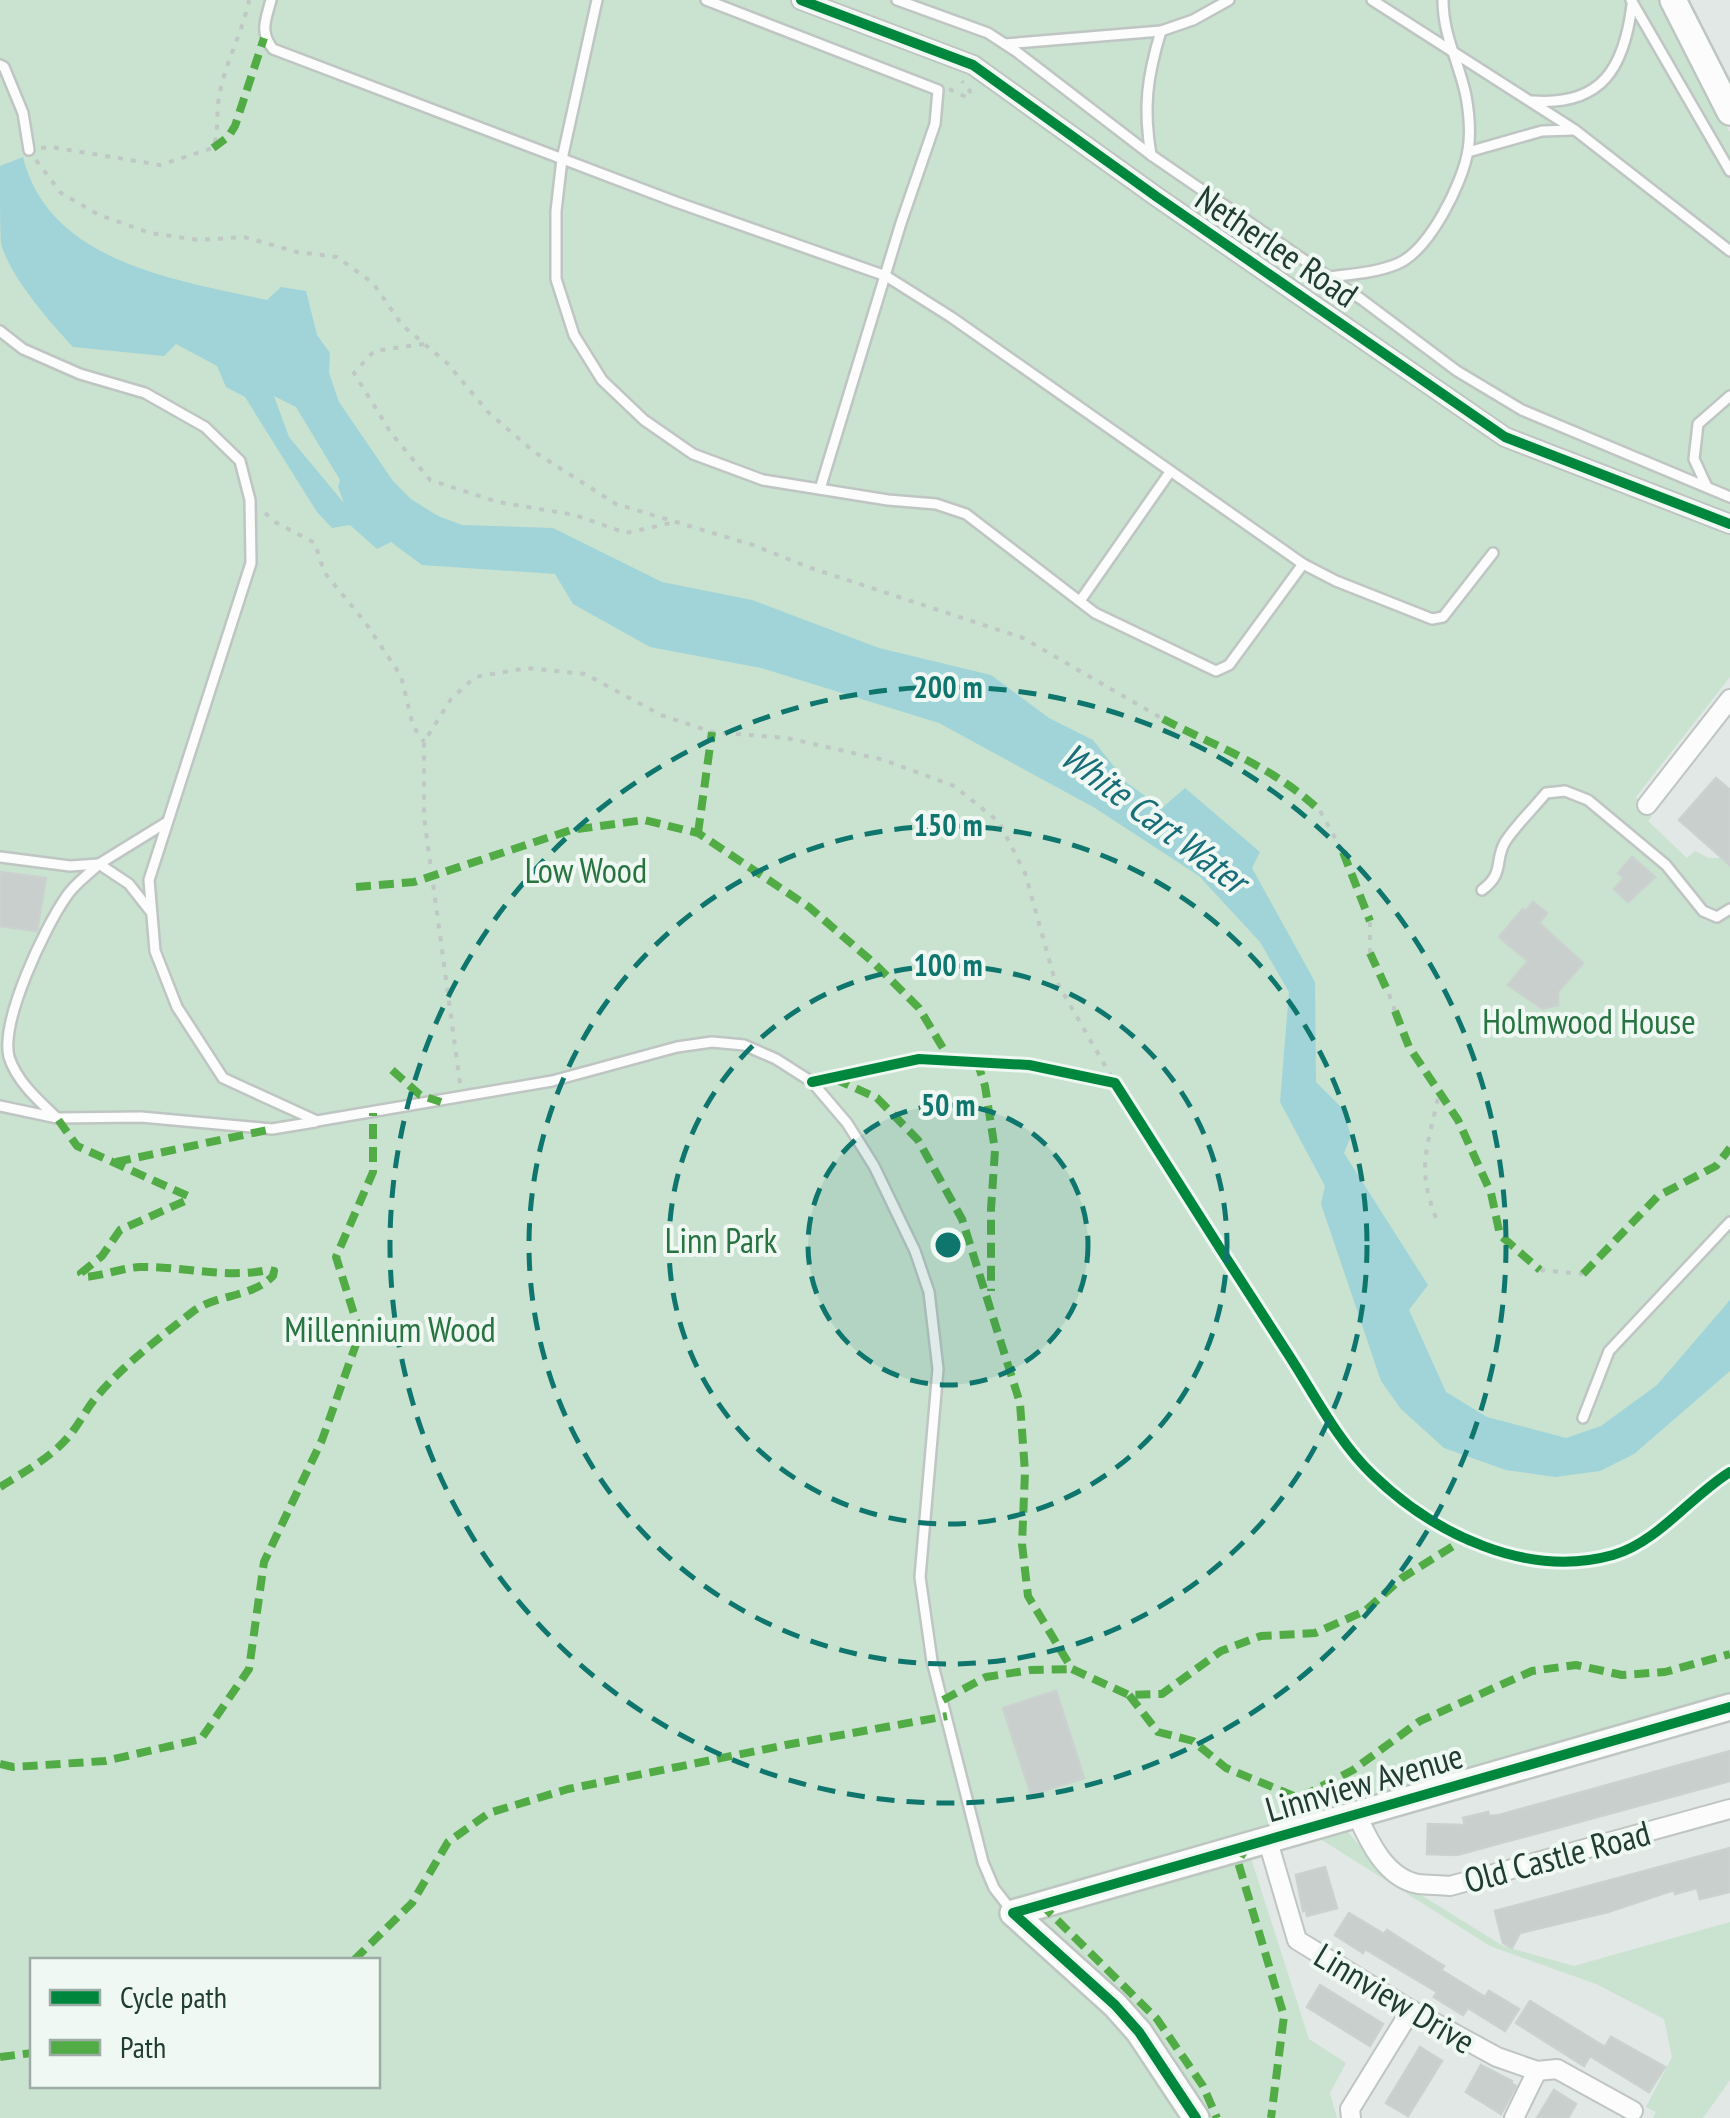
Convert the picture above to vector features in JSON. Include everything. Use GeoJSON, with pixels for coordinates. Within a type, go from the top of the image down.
{"type":"FeatureCollection","features":[{"type":"Feature","properties":{"kind":"street","name":"Netherlee Road"},"geometry":{"type":"LineString","coordinates":[[801,0],[973,65],[1506,437],[1730,524]]}},
{"type":"Feature","properties":{"kind":"street"},"geometry":{"type":"LineString","coordinates":[[1673,0],[1727,99]]}},
{"type":"Feature","properties":{"kind":"street"},"geometry":{"type":"LineString","coordinates":[[1647,805],[1730,699]]}},
{"type":"Feature","properties":{"kind":"street","name":"Linnview Avenue"},"geometry":{"type":"LineString","coordinates":[[1013,1913],[1730,1708]]}},
{"type":"Feature","properties":{"kind":"street","name":"Old Castle Road"},"geometry":{"type":"LineString","coordinates":[[1358,1815],[1368,1842],[1402,1877],[1418,1884],[1450,1886],[1730,1809]]}},
{"type":"Feature","properties":{"kind":"street","name":"Linnview Drive"},"geometry":{"type":"LineString","coordinates":[[1266,1838],[1297,1940],[1410,2010],[1497,2057],[1537,2071],[1557,2069],[1633,2110]]}},
{"type":"Feature","properties":{"kind":"street"},"geometry":{"type":"LineString","coordinates":[[1013,1913],[1115,2005],[1139,2032],[1196,2118]]}},
{"type":"Feature","properties":{"kind":"street"},"geometry":{"type":"LineString","coordinates":[[1352,2118],[1350,2110],[1410,2010]]}},
{"type":"Feature","properties":{"kind":"street"},"geometry":{"type":"LineString","coordinates":[[1514,2118],[1537,2071]]}},
{"type":"Feature","properties":{"kind":"lane"},"geometry":{"type":"LineString","coordinates":[[272,0],[264,38],[273,49],[886,276],[951,317],[1303,564],[1432,620],[1444,617],[1493,553]]}},
{"type":"Feature","properties":{"kind":"lane"},"geometry":{"type":"LineString","coordinates":[[598,0],[562,158],[556,212],[556,279],[574,335],[602,380],[644,420],[693,454],[763,480],[936,504],[966,514],[1095,612],[1216,671],[1229,666],[1303,564]]}},
{"type":"Feature","properties":{"kind":"lane"},"geometry":{"type":"LineString","coordinates":[[706,0],[938,90],[935,124],[820,489]]}},
{"type":"Feature","properties":{"kind":"lane"},"geometry":{"type":"LineString","coordinates":[[897,0],[988,33],[1005,44],[1151,155],[1457,371],[1522,410],[1730,496]]}},
{"type":"Feature","properties":{"kind":"lane"},"geometry":{"type":"LineString","coordinates":[[1005,44],[1160,32],[1229,0]]}},
{"type":"Feature","properties":{"kind":"lane"},"geometry":{"type":"LineString","coordinates":[[1372,0],[1575,130],[1730,251]]}},
{"type":"Feature","properties":{"kind":"lane"},"geometry":{"type":"LineString","coordinates":[[1329,277],[1370,272],[1400,263],[1434,231],[1468,152],[1466,94],[1443,26],[1443,0]]}},
{"type":"Feature","properties":{"kind":"lane"},"geometry":{"type":"LineString","coordinates":[[1531,100],[1556,102],[1578,98],[1604,82],[1621,58],[1631,1]]}},
{"type":"Feature","properties":{"kind":"lane"},"geometry":{"type":"LineString","coordinates":[[1631,1],[1730,172]]}},
{"type":"Feature","properties":{"kind":"lane"},"geometry":{"type":"LineString","coordinates":[[1151,155],[1144,117],[1149,72],[1160,32]]}},
{"type":"Feature","properties":{"kind":"lane"},"geometry":{"type":"LineString","coordinates":[[0,65],[23,113],[29,150]]}},
{"type":"Feature","properties":{"kind":"lane"},"geometry":{"type":"LineString","coordinates":[[1468,152],[1542,131],[1575,130]]}},
{"type":"Feature","properties":{"kind":"lane"},"geometry":{"type":"LineString","coordinates":[[0,331],[23,349],[80,374],[145,393],[205,427],[240,461],[250,500],[251,563],[149,880],[156,951],[177,1008],[223,1078],[317,1121]]}},
{"type":"Feature","properties":{"kind":"lane"},"geometry":{"type":"LineString","coordinates":[[1707,487],[1694,459],[1698,424],[1730,396]]}},
{"type":"Feature","properties":{"kind":"lane"},"geometry":{"type":"LineString","coordinates":[[1080,600],[1170,472]]}},
{"type":"Feature","properties":{"kind":"lane"},"geometry":{"type":"LineString","coordinates":[[1482,890],[1495,880],[1502,863],[1502,846],[1546,793],[1566,791],[1588,800],[1666,865],[1703,912],[1716,917],[1730,910]]}},
{"type":"Feature","properties":{"kind":"lane"},"geometry":{"type":"LineString","coordinates":[[57,1118],[29,1092],[8,1055],[9,1016],[67,894],[100,864],[167,822]]}},
{"type":"Feature","properties":{"kind":"lane"},"geometry":{"type":"LineString","coordinates":[[0,857],[70,866],[100,864],[129,884],[152,914]]}},
{"type":"Feature","properties":{"kind":"lane"},"geometry":{"type":"LineString","coordinates":[[0,1106],[57,1118],[142,1117],[272,1129],[462,1098],[712,1042],[744,1045],[776,1058],[812,1082],[847,1123],[874,1166],[915,1251],[928,1292],[938,1369],[920,1577],[924,1612],[932,1661],[983,1862],[994,1888],[1013,1913]]}},
{"type":"Feature","properties":{"kind":"lane"},"geometry":{"type":"LineString","coordinates":[[0,1064],[8,1055]]}},
{"type":"Feature","properties":{"kind":"lane"},"geometry":{"type":"LineString","coordinates":[[1584,1418],[1610,1351],[1730,1222]]}},
{"type":"Feature","properties":{"kind":"path"},"geometry":{"type":"LineString","coordinates":[[249,0],[220,90],[216,114],[219,132],[213,148],[160,165],[52,147],[29,150],[60,193],[98,215],[150,233],[199,240],[244,237],[337,258],[373,284],[402,326],[446,363],[490,413],[533,451],[616,504],[753,544],[808,567],[1023,638],[1163,720]]}},
{"type":"Feature","properties":{"kind":"path"},"geometry":{"type":"LineString","coordinates":[[424,344],[374,351],[354,373],[390,432],[430,480],[498,502],[575,515],[626,533],[676,522]]}},
{"type":"Feature","properties":{"kind":"path"},"geometry":{"type":"LineString","coordinates":[[250,500],[275,522],[315,543],[324,572],[366,622],[401,676],[413,726],[424,742]]}},
{"type":"Feature","properties":{"kind":"path"},"geometry":{"type":"LineString","coordinates":[[462,1098],[424,817],[424,742],[450,699],[476,676],[528,668],[586,674],[661,714],[712,732],[787,738],[884,760],[954,786],[1000,822],[1025,873],[1054,978],[1126,1100]]}},
{"type":"Feature","properties":{"kind":"path"},"geometry":{"type":"LineString","coordinates":[[1320,811],[1343,852]]}},
{"type":"Feature","properties":{"kind":"path"},"geometry":{"type":"LineString","coordinates":[[1370,921],[1370,953]]}},
{"type":"Feature","properties":{"kind":"path"},"geometry":{"type":"LineString","coordinates":[[1389,994],[1395,1012]]}},
{"type":"Feature","properties":{"kind":"path"},"geometry":{"type":"LineString","coordinates":[[1101,1080],[1115,1083]]}},
{"type":"Feature","properties":{"kind":"path"},"geometry":{"type":"LineString","coordinates":[[1436,1218],[1423,1164],[1439,1092]]}},
{"type":"Feature","properties":{"kind":"path"},"geometry":{"type":"LineString","coordinates":[[1540,1270],[1582,1274]]}},
{"type":"Feature","properties":{"kind":"green space","name":"Linn Park"},"geometry":{"type":"Polygon","coordinates":[[[0,0],[1661,0],[1730,132],[1730,677],[1636,797],[1652,816],[1648,821],[1687,858],[1695,851],[1709,858],[1730,858],[1730,1697],[997,1908],[1140,2045],[1181,2118],[0,2118],[0,0]]]}},
{"type":"Feature","properties":{"kind":"green space"},"geometry":{"type":"Polygon","coordinates":[[[1341,1824],[1381,1870],[1503,1946],[1574,1966],[1730,1922],[1730,2080],[1703,2118],[1653,2118],[1656,2112],[1646,2107],[1672,2057],[1664,2019],[1596,1984],[1490,1946],[1314,1835],[1341,1824]]]}},
{"type":"Feature","properties":{"kind":"green space"},"geometry":{"type":"Polygon","coordinates":[[[1249,1852],[1309,2039],[1346,2063],[1330,2093],[1337,2118],[1208,2118],[1185,2076],[1030,1917],[1249,1852]]]}},
{"type":"Feature","properties":{"kind":"water","name":"White Cart Water"},"geometry":{"type":"Polygon","coordinates":[[[23,157],[37,193],[59,221],[88,244],[121,261],[157,274],[267,300],[281,287],[306,291],[317,335],[330,353],[329,373],[339,402],[393,481],[411,499],[438,516],[462,525],[553,528],[662,582],[752,600],[879,648],[991,675],[1049,718],[1093,740],[1127,783],[1162,808],[1185,788],[1260,852],[1252,868],[1315,982],[1316,1082],[1342,1108],[1351,1136],[1344,1153],[1428,1285],[1409,1310],[1446,1392],[1487,1417],[1566,1438],[1601,1426],[1657,1385],[1730,1300],[1730,1371],[1634,1454],[1600,1471],[1555,1477],[1506,1470],[1444,1448],[1401,1409],[1381,1381],[1321,1204],[1325,1186],[1280,1102],[1289,992],[1260,942],[1199,876],[1095,808],[939,723],[761,668],[650,647],[573,604],[555,574],[422,565],[391,542],[377,549],[350,525],[332,528],[317,512],[245,397],[226,387],[217,366],[176,344],[164,356],[73,347],[32,298],[6,257],[1,244],[0,166],[23,157]],[[274,396],[289,437],[344,503],[338,487],[340,480],[296,407],[274,396]]]}},
{"type":"Feature","properties":{"kind":"building"},"geometry":{"type":"Polygon","coordinates":[[[1716,778],[1730,790],[1730,865],[1679,820],[1716,778]]]}},
{"type":"Feature","properties":{"kind":"building"},"geometry":{"type":"Polygon","coordinates":[[[1632,857],[1655,877],[1628,902],[1614,889],[1624,878],[1618,873],[1632,857]]]}},
{"type":"Feature","properties":{"kind":"building"},"geometry":{"type":"Polygon","coordinates":[[[0,872],[46,878],[37,931],[0,926],[0,872]]]}},
{"type":"Feature","properties":{"kind":"building","name":"Holmwood House"},"geometry":{"type":"Polygon","coordinates":[[[1533,902],[1547,913],[1539,923],[1583,963],[1558,992],[1558,1005],[1543,1009],[1508,985],[1528,961],[1499,937],[1533,902]]]}},
{"type":"Feature","properties":{"kind":"building"},"geometry":{"type":"Polygon","coordinates":[[[1056,1691],[1084,1778],[1031,1795],[1003,1708],[1056,1691]]]}},
{"type":"Feature","properties":{"kind":"building"},"geometry":{"type":"Polygon","coordinates":[[[1730,1751],[1730,1781],[1457,1855],[1427,1854],[1428,1824],[1465,1825],[1463,1818],[1488,1812],[1489,1816],[1499,1815],[1730,1751]]]}},
{"type":"Feature","properties":{"kind":"building"},"geometry":{"type":"Polygon","coordinates":[[[1730,1848],[1730,1892],[1700,1899],[1697,1888],[1675,1894],[1674,1890],[1608,1912],[1520,1933],[1512,1948],[1503,1943],[1495,1911],[1730,1848]]]}},
{"type":"Feature","properties":{"kind":"building"},"geometry":{"type":"Polygon","coordinates":[[[1325,1867],[1337,1908],[1307,1916],[1296,1875],[1325,1867]]]}},
{"type":"Feature","properties":{"kind":"building"},"geometry":{"type":"Polygon","coordinates":[[[1349,1913],[1384,1934],[1387,1930],[1485,1997],[1489,1991],[1519,2009],[1505,2031],[1468,2008],[1463,2015],[1434,1997],[1437,1992],[1335,1935],[1349,1913]]]}},
{"type":"Feature","properties":{"kind":"building"},"geometry":{"type":"Polygon","coordinates":[[[1320,1985],[1383,2024],[1370,2046],[1307,2007],[1320,1985]]]}},
{"type":"Feature","properties":{"kind":"building"},"geometry":{"type":"Polygon","coordinates":[[[1530,2001],[1605,2047],[1611,2037],[1665,2067],[1649,2092],[1590,2056],[1584,2066],[1516,2023],[1530,2001]]]}},
{"type":"Feature","properties":{"kind":"building"},"geometry":{"type":"Polygon","coordinates":[[[1420,2047],[1442,2061],[1408,2116],[1386,2103],[1420,2047]]]}},
{"type":"Feature","properties":{"kind":"building"},"geometry":{"type":"Polygon","coordinates":[[[1481,2065],[1516,2086],[1501,2114],[1466,2092],[1481,2065]]]}},
{"type":"Feature","properties":{"kind":"building"},"geometry":{"type":"Polygon","coordinates":[[[1554,2090],[1576,2104],[1568,2118],[1537,2118],[1554,2090]]]}},
{"type":"Feature","properties":{"kind":"marked path"},"geometry":{"type":"LineString","coordinates":[[213,148],[235,126],[264,38]]}},
{"type":"Feature","properties":{"kind":"marked path"},"geometry":{"type":"LineString","coordinates":[[1163,719],[1265,770],[1320,811]]}},
{"type":"Feature","properties":{"kind":"marked path"},"geometry":{"type":"LineString","coordinates":[[698,833],[712,732]]}},
{"type":"Feature","properties":{"kind":"marked path"},"geometry":{"type":"LineString","coordinates":[[356,887],[414,882],[571,830],[644,820],[698,833],[809,907],[874,963],[919,1008],[950,1060]]}},
{"type":"Feature","properties":{"kind":"marked path"},"geometry":{"type":"LineString","coordinates":[[1343,852],[1370,921]]}},
{"type":"Feature","properties":{"kind":"marked path"},"geometry":{"type":"LineString","coordinates":[[1370,953],[1389,994]]}},
{"type":"Feature","properties":{"kind":"marked path"},"geometry":{"type":"LineString","coordinates":[[1395,1011],[1409,1047],[1458,1120],[1491,1193],[1500,1235],[1540,1270]]}},
{"type":"Feature","properties":{"kind":"marked path"},"geometry":{"type":"LineString","coordinates":[[977,1061],[995,1150],[991,1291]]}},
{"type":"Feature","properties":{"kind":"marked path"},"geometry":{"type":"LineString","coordinates":[[392,1070],[420,1095],[441,1102]]}},
{"type":"Feature","properties":{"kind":"marked path"},"geometry":{"type":"LineString","coordinates":[[835,1079],[877,1098],[918,1140],[962,1219],[1020,1403],[1025,1472],[1022,1544],[1028,1596],[1072,1669],[1129,1695],[1162,1694],[1221,1651],[1261,1636],[1315,1633],[1365,1611],[1402,1578],[1466,1538]]}},
{"type":"Feature","properties":{"kind":"marked path"},"geometry":{"type":"LineString","coordinates":[[0,1764],[13,1767],[105,1761],[201,1739],[249,1669],[264,1562],[322,1440],[360,1333],[336,1257],[373,1172],[373,1113]]}},
{"type":"Feature","properties":{"kind":"marked path"},"geometry":{"type":"LineString","coordinates":[[0,1487],[58,1448],[109,1383],[167,1332],[211,1302],[254,1289],[273,1276],[274,1271],[220,1273],[140,1267],[84,1277],[81,1273],[102,1256],[120,1230],[187,1200],[188,1196],[77,1146],[57,1118]]}},
{"type":"Feature","properties":{"kind":"marked path"},"geometry":{"type":"LineString","coordinates":[[116,1162],[272,1129]]}},
{"type":"Feature","properties":{"kind":"marked path"},"geometry":{"type":"LineString","coordinates":[[1583,1274],[1658,1196],[1716,1166],[1730,1148]]}},
{"type":"Feature","properties":{"kind":"marked path"},"geometry":{"type":"LineString","coordinates":[[1129,1695],[1158,1732],[1193,1741],[1226,1768],[1299,1798],[1353,1770],[1420,1721],[1532,1671],[1576,1665],[1622,1675],[1665,1672],[1730,1654]]}},
{"type":"Feature","properties":{"kind":"marked path"},"geometry":{"type":"LineString","coordinates":[[943,1700],[986,1677],[1072,1669]]}},
{"type":"Feature","properties":{"kind":"marked path"},"geometry":{"type":"LineString","coordinates":[[356,1958],[412,1903],[448,1842],[489,1813],[568,1789],[947,1716]]}},
{"type":"Feature","properties":{"kind":"marked path"},"geometry":{"type":"LineString","coordinates":[[1248,1844],[1238,1862],[1284,2016],[1271,2118]]}},
{"type":"Feature","properties":{"kind":"marked path"},"geometry":{"type":"LineString","coordinates":[[1041,1904],[1157,2019],[1203,2086],[1217,2118]]}},
{"type":"Feature","properties":{"kind":"marked path"},"geometry":{"type":"LineString","coordinates":[[0,2057],[30,2053]]}},
{"type":"Feature","properties":{"kind":"cycle path"},"geometry":{"type":"LineString","coordinates":[[801,0],[973,65],[1505,437],[1730,524]]}},
{"type":"Feature","properties":{"kind":"cycle path"},"geometry":{"type":"LineString","coordinates":[[812,1082],[919,1059],[1029,1065],[1115,1083],[1349,1449],[1397,1496],[1453,1533],[1515,1556],[1548,1561],[1613,1555],[1645,1540],[1730,1472]]}},
{"type":"Feature","properties":{"kind":"cycle path"},"geometry":{"type":"LineString","coordinates":[[1196,2118],[1139,2032],[1115,2005],[1013,1913],[1730,1707]]}},
{"type":"Feature","properties":{"kind":"park label","name":"Low Wood"},"geometry":{"type":"Point","coordinates":[586,870]}},
{"type":"Feature","properties":{"kind":"park label","name":"Millennium Wood"},"geometry":{"type":"Point","coordinates":[390,1329]}}]}
